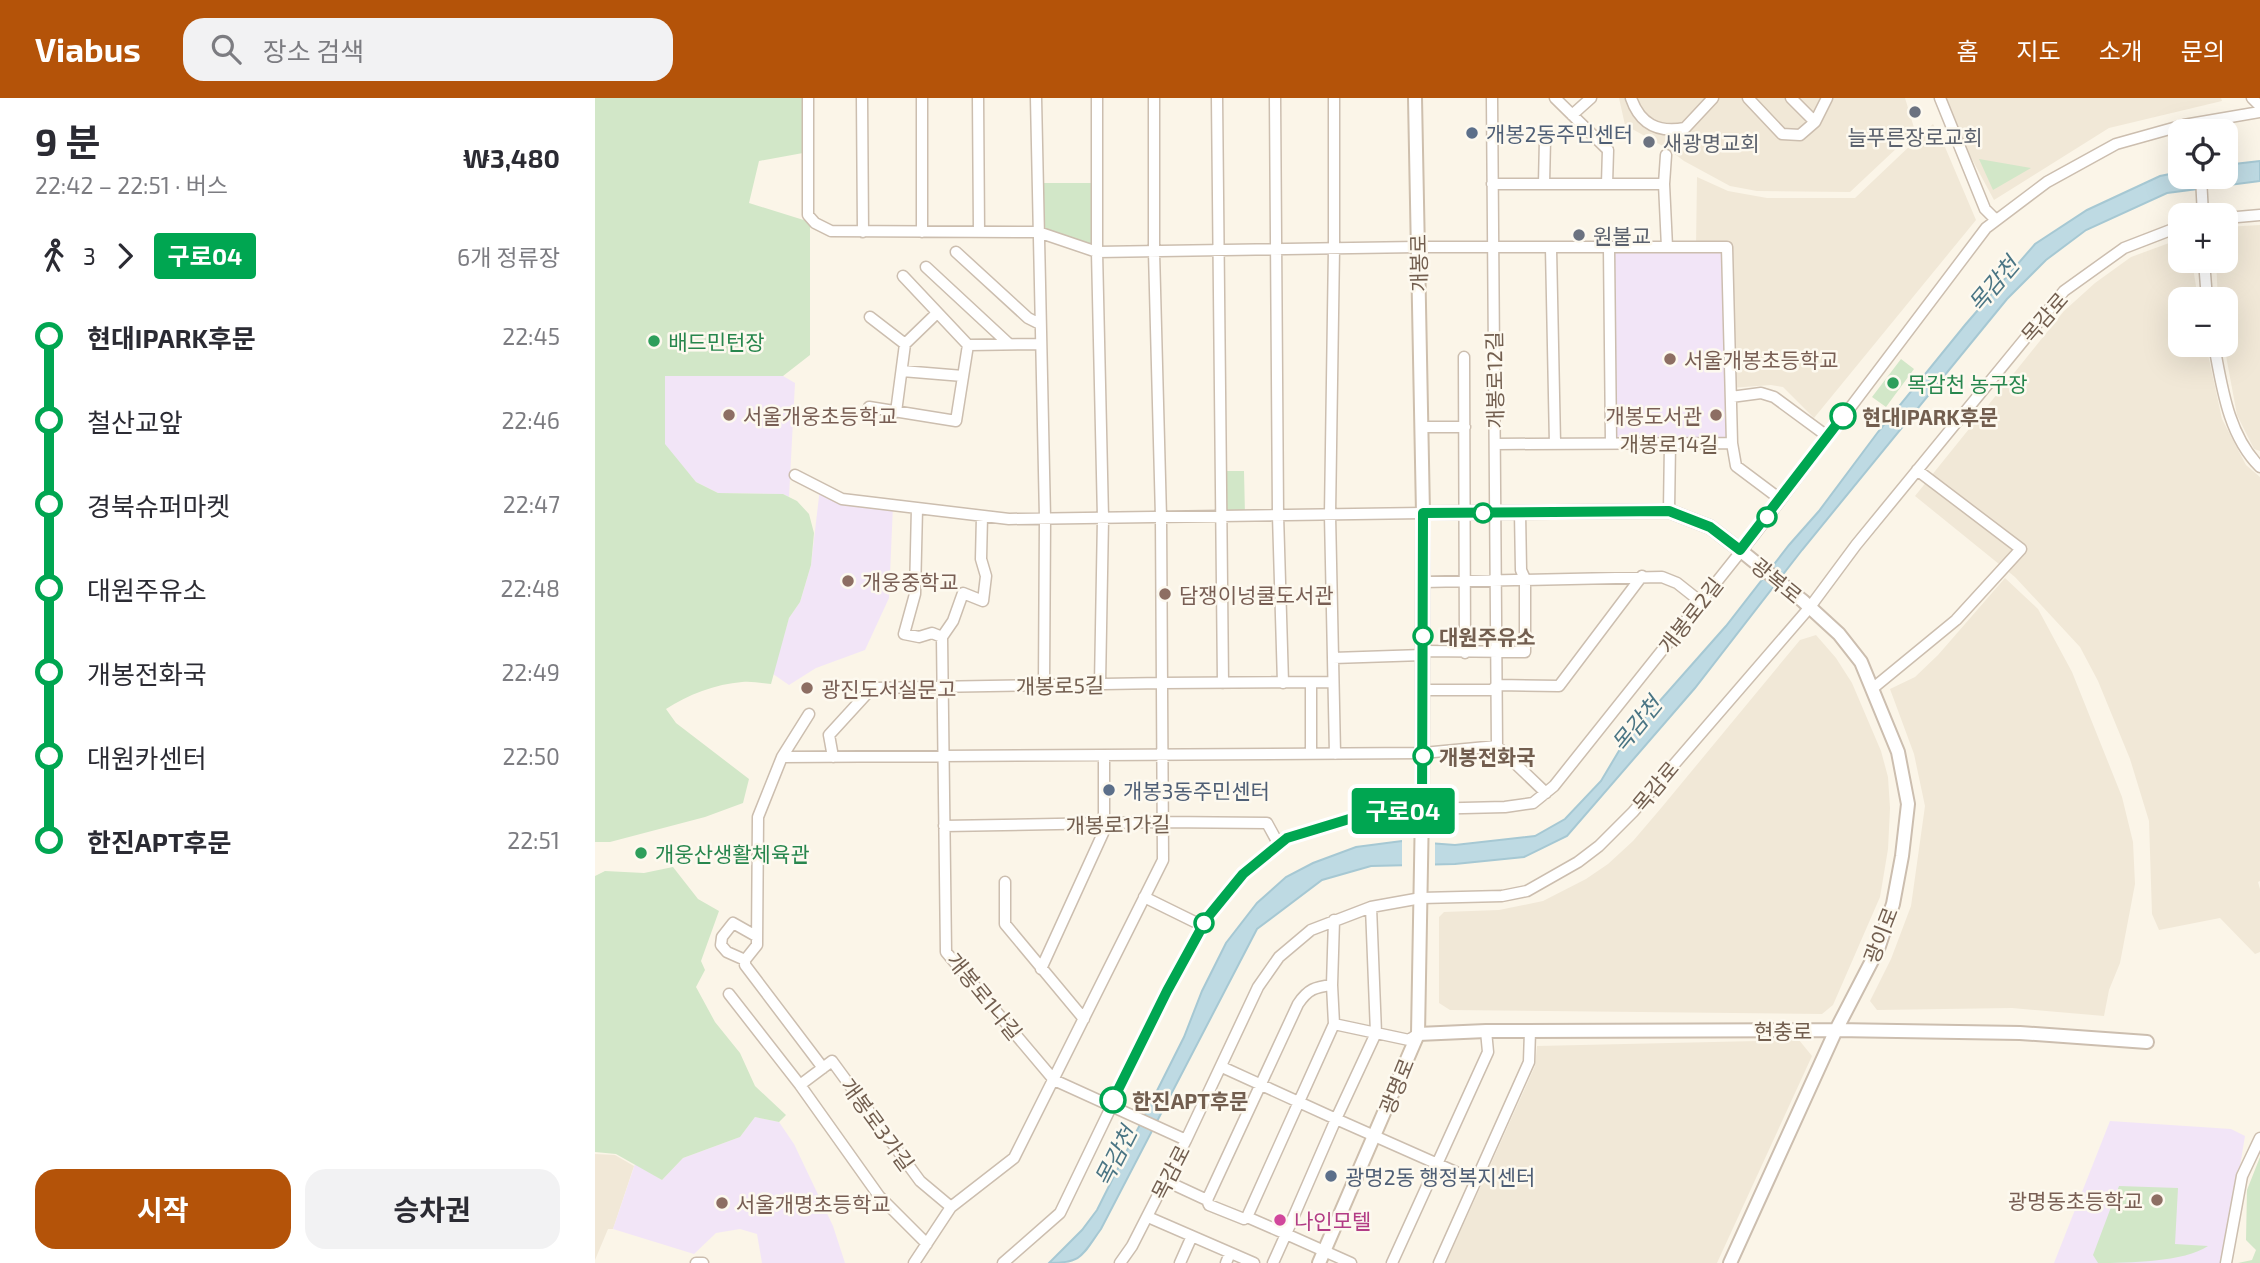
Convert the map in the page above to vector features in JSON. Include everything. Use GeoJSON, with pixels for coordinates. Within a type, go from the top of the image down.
{"type":"FeatureCollection","features":[{"type":"Feature","properties":{"kind":"street"},"geometry":{"type":"LineString","coordinates":[[808,98],[808,215],[815,223],[831,232],[1038,232],[1097,252],[1418,247],[1667,247],[1664,184],[1666,155]]}},
{"type":"Feature","properties":{"kind":"street"},"geometry":{"type":"LineString","coordinates":[[862,98],[863,232]]}},
{"type":"Feature","properties":{"kind":"street"},"geometry":{"type":"LineString","coordinates":[[922,98],[922,232]]}},
{"type":"Feature","properties":{"kind":"street"},"geometry":{"type":"LineString","coordinates":[[978,98],[979,232]]}},
{"type":"Feature","properties":{"kind":"street"},"geometry":{"type":"LineString","coordinates":[[1037,98],[1045,519],[1044,685]]}},
{"type":"Feature","properties":{"kind":"street"},"geometry":{"type":"LineString","coordinates":[[1097,98],[1097,252],[1103,518],[1100,684]]}},
{"type":"Feature","properties":{"kind":"street"},"geometry":{"type":"LineString","coordinates":[[915,1263],[951,1208],[1014,1158],[1163,860],[1154,98]]}},
{"type":"Feature","properties":{"kind":"street"},"geometry":{"type":"LineString","coordinates":[[1217,98],[1223,683]]}},
{"type":"Feature","properties":{"kind":"street"},"geometry":{"type":"LineString","coordinates":[[1275,98],[1283,683]]}},
{"type":"Feature","properties":{"kind":"street"},"geometry":{"type":"LineString","coordinates":[[1334,98],[1330,515],[1335,754]]}},
{"type":"Feature","properties":{"kind":"street","name":"개봉로"},"geometry":{"type":"LineString","coordinates":[[1415,98],[1423,513],[1421,894]]}},
{"type":"Feature","properties":{"kind":"street","name":"개봉로12길"},"geometry":{"type":"LineString","coordinates":[[1492,98],[1497,746]]}},
{"type":"Feature","properties":{"kind":"street"},"geometry":{"type":"LineString","coordinates":[[1555,98],[1608,149],[1607,184]]}},
{"type":"Feature","properties":{"kind":"street"},"geometry":{"type":"LineString","coordinates":[[1572,115],[1591,98]]}},
{"type":"Feature","properties":{"kind":"street"},"geometry":{"type":"LineString","coordinates":[[1631,98],[1644,120],[1663,130],[1685,128],[1713,98]]}},
{"type":"Feature","properties":{"kind":"street"},"geometry":{"type":"LineString","coordinates":[[1748,98],[1782,134],[1800,135],[1815,122],[1827,98]]}},
{"type":"Feature","properties":{"kind":"street"},"geometry":{"type":"LineString","coordinates":[[1791,98],[1815,122]]}},
{"type":"Feature","properties":{"kind":"street"},"geometry":{"type":"LineString","coordinates":[[1940,98],[1985,209],[1995,219]]}},
{"type":"Feature","properties":{"kind":"street"},"geometry":{"type":"LineString","coordinates":[[2252,98],[2260,106]]}},
{"type":"Feature","properties":{"kind":"street","name":"개봉로2길"},"geometry":{"type":"LineString","coordinates":[[2232,119],[2260,112]]}},
{"type":"Feature","properties":{"kind":"street","name":"개봉로2길"},"geometry":{"type":"LineString","coordinates":[[1003,1263],[1060,1213],[1115,1107],[1167,991],[1203,926],[1243,874],[1287,838],[1359,816],[1505,807],[1533,803],[1546,793],[1742,552],[1986,228],[2047,182],[2116,144],[2168,133]]}},
{"type":"Feature","properties":{"kind":"street"},"geometry":{"type":"LineString","coordinates":[[1544,184],[1545,139]]}},
{"type":"Feature","properties":{"kind":"street"},"geometry":{"type":"LineString","coordinates":[[1492,184],[1664,184]]}},
{"type":"Feature","properties":{"kind":"street"},"geometry":{"type":"LineString","coordinates":[[2238,217],[2260,215]]}},
{"type":"Feature","properties":{"kind":"street","name":"목감로"},"geometry":{"type":"LineString","coordinates":[[1120,1263],[1132,1246],[1166,1181],[1183,1139],[1222,1067],[1258,987],[1279,957],[1311,930],[1371,906],[1421,894],[1502,896],[1527,891],[1578,862],[1599,846],[1633,812],[2064,291],[2124,248],[2168,231]]}},
{"type":"Feature","properties":{"kind":"street","name":"개봉로14길"},"geometry":{"type":"LineString","coordinates":[[1495,444],[1732,443],[1727,247],[1667,247]]}},
{"type":"Feature","properties":{"kind":"street"},"geometry":{"type":"LineString","coordinates":[[1551,248],[1555,444]]}},
{"type":"Feature","properties":{"kind":"street"},"geometry":{"type":"LineString","coordinates":[[1609,248],[1611,443]]}},
{"type":"Feature","properties":{"kind":"street"},"geometry":{"type":"LineString","coordinates":[[956,252],[1028,318],[1040,324]]}},
{"type":"Feature","properties":{"kind":"street"},"geometry":{"type":"LineString","coordinates":[[926,268],[1009,344]]}},
{"type":"Feature","properties":{"kind":"street"},"geometry":{"type":"LineString","coordinates":[[902,276],[968,345],[1040,344]]}},
{"type":"Feature","properties":{"kind":"street"},"geometry":{"type":"LineString","coordinates":[[896,412],[905,344],[937,313]]}},
{"type":"Feature","properties":{"kind":"street"},"geometry":{"type":"LineString","coordinates":[[870,317],[905,344]]}},
{"type":"Feature","properties":{"kind":"street"},"geometry":{"type":"LineString","coordinates":[[869,407],[956,421],[968,345]]}},
{"type":"Feature","properties":{"kind":"street","name":"개봉로12길"},"geometry":{"type":"LineString","coordinates":[[1464,356],[1465,653]]}},
{"type":"Feature","properties":{"kind":"street"},"geometry":{"type":"LineString","coordinates":[[2217,357],[2230,419],[2249,456],[2260,467]]}},
{"type":"Feature","properties":{"kind":"street"},"geometry":{"type":"LineString","coordinates":[[902,371],[963,376]]}},
{"type":"Feature","properties":{"kind":"street"},"geometry":{"type":"LineString","coordinates":[[1731,397],[1761,393],[1774,397],[1827,436]]}},
{"type":"Feature","properties":{"kind":"street"},"geometry":{"type":"LineString","coordinates":[[1421,427],[1465,427]]}},
{"type":"Feature","properties":{"kind":"street"},"geometry":{"type":"LineString","coordinates":[[1669,511],[1670,443]]}},
{"type":"Feature","properties":{"kind":"street"},"geometry":{"type":"LineString","coordinates":[[1732,443],[1736,466],[1780,499]]}},
{"type":"Feature","properties":{"kind":"street"},"geometry":{"type":"LineString","coordinates":[[1872,689],[1956,620],[2021,549],[1917,470]]}},
{"type":"Feature","properties":{"kind":"street"},"geometry":{"type":"LineString","coordinates":[[796,475],[842,499],[1009,519],[1669,511],[1710,527],[1742,552]]}},
{"type":"Feature","properties":{"kind":"street"},"geometry":{"type":"LineString","coordinates":[[917,508],[915,594],[904,634],[919,637],[932,633],[942,636],[953,621],[963,593],[983,601],[986,576],[981,559],[982,516]]}},
{"type":"Feature","properties":{"kind":"street"},"geometry":{"type":"LineString","coordinates":[[1333,657],[1525,652],[1525,579],[1521,569],[1520,512]]}},
{"type":"Feature","properties":{"kind":"street","name":"광복로"},"geometry":{"type":"LineString","coordinates":[[1742,552],[1806,604]]}},
{"type":"Feature","properties":{"kind":"street"},"geometry":{"type":"LineString","coordinates":[[1423,690],[1492,690],[1497,685],[1559,686],[1642,576]]}},
{"type":"Feature","properties":{"kind":"street"},"geometry":{"type":"LineString","coordinates":[[1423,582],[1663,577],[1677,583],[1701,602]]}},
{"type":"Feature","properties":{"kind":"street","name":"광이로"},"geometry":{"type":"LineString","coordinates":[[1730,1263],[1836,1030],[1878,949],[1893,904],[1904,843],[1908,804],[1898,752],[1861,662],[1839,634],[1806,604]]}},
{"type":"Feature","properties":{"kind":"street","name":"개봉로1나길"},"geometry":{"type":"LineString","coordinates":[[942,636],[946,952],[1054,1080],[1183,1139]]}},
{"type":"Feature","properties":{"kind":"street","name":"개봉로5길"},"geometry":{"type":"LineString","coordinates":[[833,757],[829,735],[872,688],[1333,682]]}},
{"type":"Feature","properties":{"kind":"street"},"geometry":{"type":"LineString","coordinates":[[1311,683],[1311,754]]}},
{"type":"Feature","properties":{"kind":"street"},"geometry":{"type":"LineString","coordinates":[[809,714],[782,757],[758,817],[757,940],[745,960],[745,965],[823,1068]]}},
{"type":"Feature","properties":{"kind":"street"},"geometry":{"type":"LineString","coordinates":[[782,757],[1423,753],[1497,746],[1546,793]]}},
{"type":"Feature","properties":{"kind":"street"},"geometry":{"type":"LineString","coordinates":[[1041,969],[1104,831],[1104,755]]}},
{"type":"Feature","properties":{"kind":"street","name":"개봉로1가길"},"geometry":{"type":"LineString","coordinates":[[944,826],[1267,823],[1279,845]]}},
{"type":"Feature","properties":{"kind":"street"},"geometry":{"type":"LineString","coordinates":[[1005,883],[1005,925],[1084,1019]]}},
{"type":"Feature","properties":{"kind":"street","name":"광명로"},"geometry":{"type":"LineString","coordinates":[[1322,1257],[1418,1034],[1421,894]]}},
{"type":"Feature","properties":{"kind":"street"},"geometry":{"type":"LineString","coordinates":[[1144,897],[1203,926]]}},
{"type":"Feature","properties":{"kind":"street"},"geometry":{"type":"LineString","coordinates":[[1273,1263],[1376,1032],[1371,906]]}},
{"type":"Feature","properties":{"kind":"street"},"geometry":{"type":"LineString","coordinates":[[1247,1217],[1334,1024],[1334,920]]}},
{"type":"Feature","properties":{"kind":"street"},"geometry":{"type":"LineString","coordinates":[[745,960],[727,952],[721,945],[722,937],[733,923],[757,940]]}},
{"type":"Feature","properties":{"kind":"street"},"geometry":{"type":"LineString","coordinates":[[1207,1200],[1298,1003],[1306,992],[1313,988],[1332,985]]}},
{"type":"Feature","properties":{"kind":"street"},"geometry":{"type":"LineString","coordinates":[[729,994],[800,1085]]}},
{"type":"Feature","properties":{"kind":"street"},"geometry":{"type":"LineString","coordinates":[[1334,1024],[1409,1040],[1418,1034]]}},
{"type":"Feature","properties":{"kind":"street","name":"현충로"},"geometry":{"type":"LineString","coordinates":[[1418,1034],[1486,1031],[1836,1030],[2020,1033],[2147,1042]]}},
{"type":"Feature","properties":{"kind":"street"},"geometry":{"type":"LineString","coordinates":[[1392,1263],[1488,1052],[1486,1031]]}},
{"type":"Feature","properties":{"kind":"street"},"geometry":{"type":"LineString","coordinates":[[1439,1263],[1529,1062],[1530,1031]]}},
{"type":"Feature","properties":{"kind":"street","name":"개봉로3가길"},"geometry":{"type":"LineString","coordinates":[[927,1244],[879,1196],[800,1085],[832,1061],[920,1181],[951,1208]]}},
{"type":"Feature","properties":{"kind":"street"},"geometry":{"type":"LineString","coordinates":[[1222,1067],[1476,1181]]}},
{"type":"Feature","properties":{"kind":"street"},"geometry":{"type":"LineString","coordinates":[[2226,1263],[2242,1176],[2260,1138]]}},
{"type":"Feature","properties":{"kind":"street"},"geometry":{"type":"LineString","coordinates":[[1166,1181],[1207,1200],[1209,1205],[1244,1219],[1247,1217],[1286,1234],[1322,1257],[1352,1263]]}},
{"type":"Feature","properties":{"kind":"street"},"geometry":{"type":"LineString","coordinates":[[1148,1217],[1192,1236],[1228,1258],[1254,1263]]}},
{"type":"Feature","properties":{"kind":"street"},"geometry":{"type":"LineString","coordinates":[[1181,1263],[1192,1236]]}},
{"type":"Feature","properties":{"kind":"street"},"geometry":{"type":"LineString","coordinates":[[696,1263],[703,1263]]}},
{"type":"Feature","properties":{"kind":"shaded area"},"geometry":{"type":"Polygon","coordinates":[[[1619,98],[1905,98],[1915,131],[1850,192],[1757,191],[1730,186],[1625,125],[1619,98]]]}},
{"type":"Feature","properties":{"kind":"shaded area"},"geometry":{"type":"Polygon","coordinates":[[[1944,98],[2221,98],[2222,101],[2109,128],[1994,200],[1946,111],[1944,98]]]}},
{"type":"Feature","properties":{"kind":"shaded area"},"geometry":{"type":"Polygon","coordinates":[[[1933,124],[1976,220],[1814,418],[1783,387],[1771,385],[1730,388],[1696,247],[1697,177],[1728,191],[1767,198],[1855,198],[1933,124]]]}},
{"type":"Feature","properties":{"kind":"shaded area"},"geometry":{"type":"Polygon","coordinates":[[[2260,225],[2260,451],[2254,449],[2237,415],[2226,357],[2238,357],[2238,287],[2217,287],[2217,273],[2238,273],[2238,226],[2260,225]]]}},
{"type":"Feature","properties":{"kind":"shaded area"},"geometry":{"type":"Polygon","coordinates":[[[2168,243],[2168,273],[2194,273],[2196,287],[2168,287],[2168,357],[2209,357],[2222,419],[2246,465],[2260,477],[2260,952],[2255,954],[2220,918],[2159,930],[2152,914],[2149,821],[2130,759],[2098,681],[2080,647],[2015,577],[1915,496],[2064,311],[2095,283],[2131,257],[2168,243]]]}},
{"type":"Feature","properties":{"kind":"shaded area","name":"서울개봉초등학교"},"geometry":{"type":"Polygon","coordinates":[[[1727,247],[1732,443],[1611,443],[1609,248],[1727,247]]]}},
{"type":"Feature","properties":{"kind":"shaded area","name":"서울개웅초등학교"},"geometry":{"type":"Polygon","coordinates":[[[665,376],[783,376],[795,383],[789,497],[783,494],[718,493],[696,482],[665,445],[665,376]]]}},
{"type":"Feature","properties":{"kind":"shaded area","name":"개웅중학교"},"geometry":{"type":"Polygon","coordinates":[[[820,488],[842,499],[893,505],[889,598],[865,650],[816,668],[789,685],[773,674],[789,618],[800,602],[811,565],[820,488]]]}},
{"type":"Feature","properties":{"kind":"shaded area"},"geometry":{"type":"Polygon","coordinates":[[[2005,578],[2038,609],[2072,672],[2122,797],[2133,842],[2135,884],[2120,963],[2109,990],[2104,1016],[2012,1008],[1877,1010],[1870,1001],[1891,959],[1911,906],[1925,806],[1914,754],[1890,689],[1915,677],[1938,655],[2005,578]]]}},
{"type":"Feature","properties":{"kind":"shaded area"},"geometry":{"type":"Polygon","coordinates":[[[1816,635],[1836,658],[1852,683],[1881,751],[1888,777],[1890,808],[1888,849],[1880,897],[1833,1005],[1822,1014],[1450,1010],[1439,1003],[1439,917],[1444,912],[1499,910],[1543,901],[1586,879],[1608,864],[1633,841],[1800,640],[1816,635]]]}},
{"type":"Feature","properties":{"kind":"shaded area"},"geometry":{"type":"Polygon","coordinates":[[[1799,1040],[1812,1056],[1717,1263],[1446,1263],[1535,1066],[1537,1046],[1799,1040]]]}},
{"type":"Feature","properties":{"kind":"shaded area","name":"서울개명초등학교"},"geometry":{"type":"Polygon","coordinates":[[[755,1117],[779,1122],[794,1144],[833,1226],[845,1263],[762,1263],[757,1234],[740,1229],[716,1233],[694,1254],[613,1229],[635,1164],[662,1180],[683,1158],[740,1137],[755,1117]]]}},
{"type":"Feature","properties":{"kind":"shaded area","name":"광명동초등학교"},"geometry":{"type":"Polygon","coordinates":[[[2110,1121],[2231,1129],[2245,1136],[2224,1263],[2054,1263],[2110,1121]]]}},
{"type":"Feature","properties":{"kind":"shaded area"},"geometry":{"type":"Polygon","coordinates":[[[595,1154],[615,1155],[634,1166],[613,1229],[608,1229],[595,1260],[595,1154]]]}},
{"type":"Feature","properties":{"kind":"green space"},"geometry":{"type":"Polygon","coordinates":[[[595,98],[803,98],[803,153],[759,161],[749,203],[810,222],[810,355],[783,376],[665,376],[665,444],[696,482],[718,493],[783,494],[797,501],[809,514],[814,533],[811,565],[800,602],[789,618],[771,684],[745,682],[722,685],[692,695],[666,709],[676,723],[749,779],[743,803],[705,817],[610,842],[595,842],[595,98]]]}},
{"type":"Feature","properties":{"kind":"green space"},"geometry":{"type":"Polygon","coordinates":[[[1979,159],[2031,168],[1993,190],[1979,159]]]}},
{"type":"Feature","properties":{"kind":"green space"},"geometry":{"type":"Polygon","coordinates":[[[1042,183],[1094,183],[1096,249],[1040,229],[1042,183]]]}},
{"type":"Feature","properties":{"kind":"green space","name":"목감천 농구장"},"geometry":{"type":"Polygon","coordinates":[[[1901,359],[1914,369],[1886,407],[1872,397],[1901,359]]]}},
{"type":"Feature","properties":{"kind":"green space"},"geometry":{"type":"Polygon","coordinates":[[[1224,471],[1244,471],[1245,515],[1225,516],[1224,471]]]}},
{"type":"Feature","properties":{"kind":"green space"},"geometry":{"type":"Polygon","coordinates":[[[673,867],[698,899],[719,911],[701,961],[705,970],[696,987],[715,1022],[740,1053],[755,1086],[786,1115],[779,1122],[755,1117],[740,1137],[683,1158],[662,1180],[616,1154],[595,1152],[595,876],[605,871],[644,873],[673,867]]]}},
{"type":"Feature","properties":{"kind":"green space"},"geometry":{"type":"Polygon","coordinates":[[[2260,1157],[2260,1263],[2238,1263],[2252,1260],[2256,1250],[2246,1240],[2247,1190],[2260,1157]]]}},
{"type":"Feature","properties":{"kind":"green space"},"geometry":{"type":"Polygon","coordinates":[[[2119,1186],[2178,1188],[2175,1244],[2208,1246],[2171,1258],[2098,1263],[2093,1255],[2119,1186]]]}},
{"type":"Feature","properties":{"kind":"water","name":"목감천"},"geometry":{"type":"Polygon","coordinates":[[[2260,161],[2260,181],[2238,184],[2238,164],[2260,161]]]}},
{"type":"Feature","properties":{"kind":"water","name":"목감천"},"geometry":{"type":"Polygon","coordinates":[[[2168,174],[2168,189],[2198,189],[2167,193],[2086,230],[2046,260],[2007,299],[1802,550],[1695,688],[1567,836],[1524,857],[1455,864],[1371,866],[1322,880],[1257,929],[1101,1229],[1081,1256],[1060,1263],[1049,1263],[1082,1230],[1097,1210],[1184,1037],[1202,991],[1226,943],[1257,903],[1286,877],[1313,863],[1356,847],[1402,841],[1455,845],[1535,836],[1565,819],[1601,781],[1626,739],[1726,626],[1819,511],[1878,432],[2035,244],[2087,210],[2168,174]]]}},
{"type":"Feature","properties":{"kind":"pier"},"geometry":{"type":"Polygon","coordinates":[[[1402,837],[1435,840],[1435,868],[1402,869],[1402,837]]]}},
{"type":"Feature","properties":{"kind":"bus line","name":"구로04"},"geometry":{"type":"LineString","coordinates":[[1113,1100],[1207,918],[1243,874],[1287,838],[1359,816],[1422,809],[1423,513],[1669,511],[1710,527],[1740,550],[1843,416]]}},
{"type":"Feature","properties":{"kind":"place","name":"늘푸른장로교회"},"geometry":{"type":"Point","coordinates":[1915,112]}},
{"type":"Feature","properties":{"kind":"place","name":"개봉2동주민센터"},"geometry":{"type":"Point","coordinates":[1472,133]}},
{"type":"Feature","properties":{"kind":"place","name":"새광명교회"},"geometry":{"type":"Point","coordinates":[1649,142]}},
{"type":"Feature","properties":{"kind":"place","name":"원불교"},"geometry":{"type":"Point","coordinates":[1579,235]}},
{"type":"Feature","properties":{"kind":"place","name":"배드민턴장"},"geometry":{"type":"Point","coordinates":[654,341]}},
{"type":"Feature","properties":{"kind":"place","name":"서울개봉초등학교"},"geometry":{"type":"Point","coordinates":[1670,359]}},
{"type":"Feature","properties":{"kind":"place","name":"목감천 농구장"},"geometry":{"type":"Point","coordinates":[1893,383]}},
{"type":"Feature","properties":{"kind":"place","name":"서울개웅초등학교"},"geometry":{"type":"Point","coordinates":[729,415]}},
{"type":"Feature","properties":{"kind":"place","name":"개봉도서관"},"geometry":{"type":"Point","coordinates":[1716,415]}},
{"type":"Feature","properties":{"kind":"place","name":"현대IPARK후문"},"geometry":{"type":"Point","coordinates":[1843,416]}},
{"type":"Feature","properties":{"kind":"place","name":"개웅중학교"},"geometry":{"type":"Point","coordinates":[848,581]}},
{"type":"Feature","properties":{"kind":"place","name":"담쟁이넝쿨도서관"},"geometry":{"type":"Point","coordinates":[1165,594]}},
{"type":"Feature","properties":{"kind":"place","name":"대원주유소"},"geometry":{"type":"Point","coordinates":[1423,636]}},
{"type":"Feature","properties":{"kind":"place","name":"광진도서실문고"},"geometry":{"type":"Point","coordinates":[807,688]}},
{"type":"Feature","properties":{"kind":"place","name":"개봉전화국"},"geometry":{"type":"Point","coordinates":[1423,756]}},
{"type":"Feature","properties":{"kind":"place","name":"개봉3동주민센터"},"geometry":{"type":"Point","coordinates":[1109,790]}},
{"type":"Feature","properties":{"kind":"place","name":"개웅산생활체육관"},"geometry":{"type":"Point","coordinates":[641,853]}},
{"type":"Feature","properties":{"kind":"place","name":"한진APT후문"},"geometry":{"type":"Point","coordinates":[1113,1100]}},
{"type":"Feature","properties":{"kind":"place","name":"광명2동 행정복지센터"},"geometry":{"type":"Point","coordinates":[1331,1176]}},
{"type":"Feature","properties":{"kind":"place","name":"광명동초등학교"},"geometry":{"type":"Point","coordinates":[2157,1200]}},
{"type":"Feature","properties":{"kind":"place","name":"서울개명초등학교"},"geometry":{"type":"Point","coordinates":[722,1203]}},
{"type":"Feature","properties":{"kind":"place","name":"나인모텔"},"geometry":{"type":"Point","coordinates":[1280,1220]}}]}
